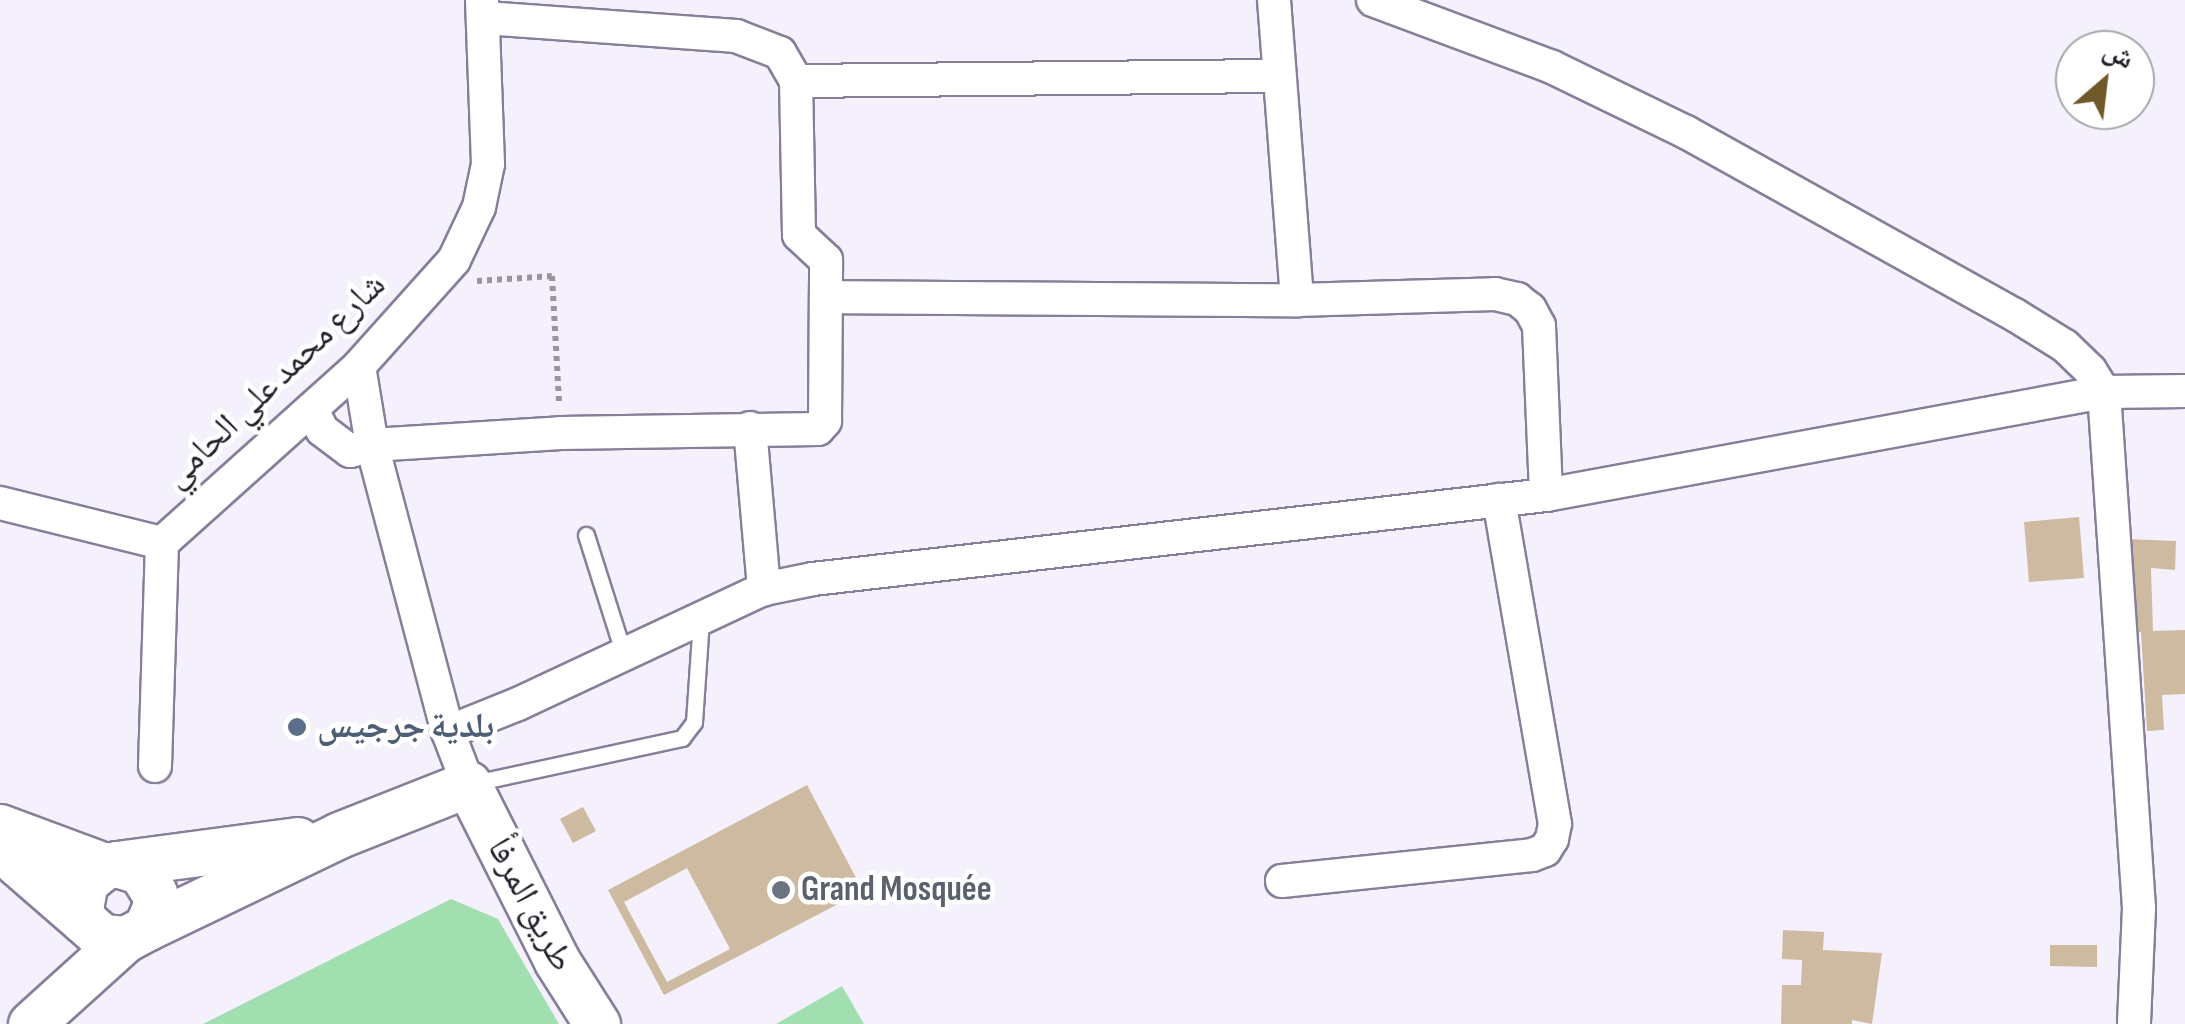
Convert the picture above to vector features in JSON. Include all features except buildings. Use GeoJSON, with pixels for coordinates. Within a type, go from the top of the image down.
{"type":"FeatureCollection","features":[{"type":"Feature","properties":{"kind":"street"},"geometry":{"type":"LineString","coordinates":[[1274,0],[1297,300]]}},
{"type":"Feature","properties":{"kind":"street"},"geometry":{"type":"LineString","coordinates":[[1372,0],[1552,67],[1686,132],[2016,315],[2066,346],[2090,370],[2104,392],[2139,908],[2134,1024]]}},
{"type":"Feature","properties":{"kind":"street"},"geometry":{"type":"LineString","coordinates":[[312,410],[322,430],[350,452],[372,445],[561,433],[822,425],[824,254],[803,243],[799,235],[796,82],[780,53],[736,36],[483,9]]}},
{"type":"Feature","properties":{"kind":"street","name":"شارع محمد علي الحامي"},"geometry":{"type":"LineString","coordinates":[[0,503],[162,543],[359,366],[454,260],[479,207],[488,164],[483,9]]}},
{"type":"Feature","properties":{"kind":"street"},"geometry":{"type":"LineString","coordinates":[[796,82],[1278,76]]}},
{"type":"Feature","properties":{"kind":"street"},"geometry":{"type":"LineString","coordinates":[[826,297],[1297,300],[1495,294],[1517,299],[1530,309],[1539,326],[1546,495]]}},
{"type":"Feature","properties":{"kind":"street"},"geometry":{"type":"LineString","coordinates":[[112,929],[468,784],[448,732],[372,445],[359,366]]}},
{"type":"Feature","properties":{"kind":"street"},"geometry":{"type":"LineString","coordinates":[[448,732],[764,589],[813,579],[1546,495],[2104,392],[2185,391]]}},
{"type":"Feature","properties":{"kind":"street"},"geometry":{"type":"LineString","coordinates":[[750,428],[764,589]]}},
{"type":"Feature","properties":{"kind":"street"},"geometry":{"type":"LineString","coordinates":[[1282,881],[1532,854],[1545,850],[1552,839],[1555,824],[1498,500]]}},
{"type":"Feature","properties":{"kind":"street"},"geometry":{"type":"LineString","coordinates":[[155,766],[162,543]]}},
{"type":"Feature","properties":{"kind":"street","name":"طريق المرفأ"},"geometry":{"type":"LineString","coordinates":[[468,784],[557,961],[597,1024]]}},
{"type":"Feature","properties":{"kind":"street"},"geometry":{"type":"LineString","coordinates":[[0,827],[141,872],[154,893],[156,905],[112,929],[37,1019]]}},
{"type":"Feature","properties":{"kind":"street"},"geometry":{"type":"LineString","coordinates":[[112,929],[80,908],[85,882],[111,865],[338,835]]}},
{"type":"Feature","properties":{"kind":"street"},"geometry":{"type":"LineString","coordinates":[[0,848],[112,929]]}},
{"type":"Feature","properties":{"kind":"lane"},"geometry":{"type":"LineString","coordinates":[[586,535],[624,655]]}},
{"type":"Feature","properties":{"kind":"lane"},"geometry":{"type":"LineString","coordinates":[[468,784],[682,738],[694,722],[701,620]]}},
{"type":"Feature","properties":{"kind":"path"},"geometry":{"type":"LineString","coordinates":[[454,260],[477,281],[552,276],[561,433]]}},
{"type":"Feature","properties":{"kind":"green space"},"geometry":{"type":"Polygon","coordinates":[[[451,899],[498,919],[559,1024],[203,1024],[451,899]]]}},
{"type":"Feature","properties":{"kind":"green space"},"geometry":{"type":"Polygon","coordinates":[[[842,986],[864,1024],[776,1024],[842,986]]]}},
{"type":"Feature","properties":{"kind":"place","name":"بلدية جرجيس"},"geometry":{"type":"Point","coordinates":[297,727]}},
{"type":"Feature","properties":{"kind":"place","name":"Grand Mosquée"},"geometry":{"type":"Point","coordinates":[781,890]}}]}
